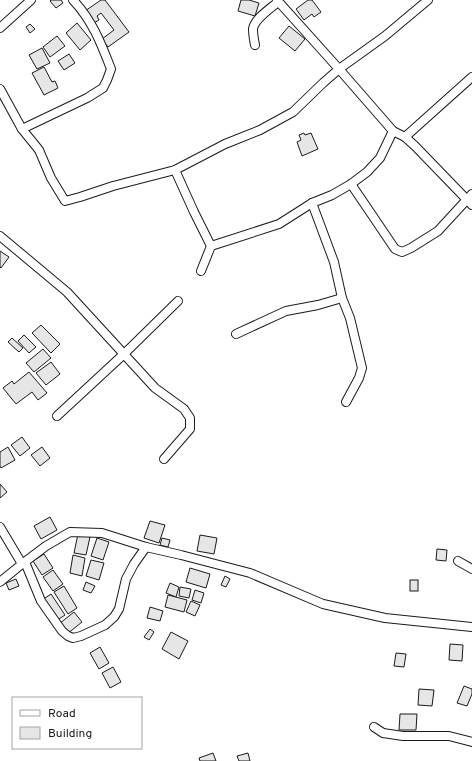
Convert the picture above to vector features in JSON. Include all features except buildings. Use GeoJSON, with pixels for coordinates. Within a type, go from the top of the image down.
{"type":"FeatureCollection","features":[{"type":"Feature","properties":{"kind":"street"},"geometry":{"type":"LineString","coordinates":[[0,28],[31,0]]}},
{"type":"Feature","properties":{"kind":"street"},"geometry":{"type":"LineString","coordinates":[[22,129],[87,98],[103,88],[107,80],[111,69],[101,44],[95,30],[73,0]]}},
{"type":"Feature","properties":{"kind":"street"},"geometry":{"type":"LineString","coordinates":[[0,89],[22,129],[39,150],[51,178],[65,201],[113,186],[175,170],[226,144],[260,130],[293,112],[339,69],[386,36],[428,0]]}},
{"type":"Feature","properties":{"kind":"street"},"geometry":{"type":"LineString","coordinates":[[255,45],[253,29],[254,24],[278,1],[393,131],[405,137],[470,200],[438,231],[402,252],[395,249],[351,184]]}},
{"type":"Feature","properties":{"kind":"street"},"geometry":{"type":"LineString","coordinates":[[405,137],[472,77]]}},
{"type":"Feature","properties":{"kind":"street"},"geometry":{"type":"LineString","coordinates":[[211,246],[279,224],[312,203],[332,196],[351,184],[367,172],[380,158],[393,131]]}},
{"type":"Feature","properties":{"kind":"street"},"geometry":{"type":"LineString","coordinates":[[175,170],[211,246],[201,271]]}},
{"type":"Feature","properties":{"kind":"street"},"geometry":{"type":"LineString","coordinates":[[312,203],[334,262],[342,298],[350,318],[362,368],[359,378],[346,402]]}},
{"type":"Feature","properties":{"kind":"street"},"geometry":{"type":"LineString","coordinates":[[0,236],[67,292],[155,388],[184,409],[190,418],[190,429],[164,459]]}},
{"type":"Feature","properties":{"kind":"street"},"geometry":{"type":"LineString","coordinates":[[236,334],[286,311],[318,305],[342,298]]}},
{"type":"Feature","properties":{"kind":"street"},"geometry":{"type":"LineString","coordinates":[[57,416],[124,354],[178,301]]}},
{"type":"Feature","properties":{"kind":"street"},"geometry":{"type":"LineString","coordinates":[[0,527],[23,563],[41,600],[62,631],[73,638],[105,625],[114,617],[119,609],[126,579],[146,547]]}},
{"type":"Feature","properties":{"kind":"street"},"geometry":{"type":"LineString","coordinates":[[0,582],[46,546],[70,532],[102,533],[146,547],[250,573],[323,604],[385,618],[472,627]]}},
{"type":"Feature","properties":{"kind":"street"},"geometry":{"type":"LineString","coordinates":[[458,561],[472,569]]}},
{"type":"Feature","properties":{"kind":"street"},"geometry":{"type":"LineString","coordinates":[[374,727],[383,733],[403,736],[449,736],[472,742]]}}]}
